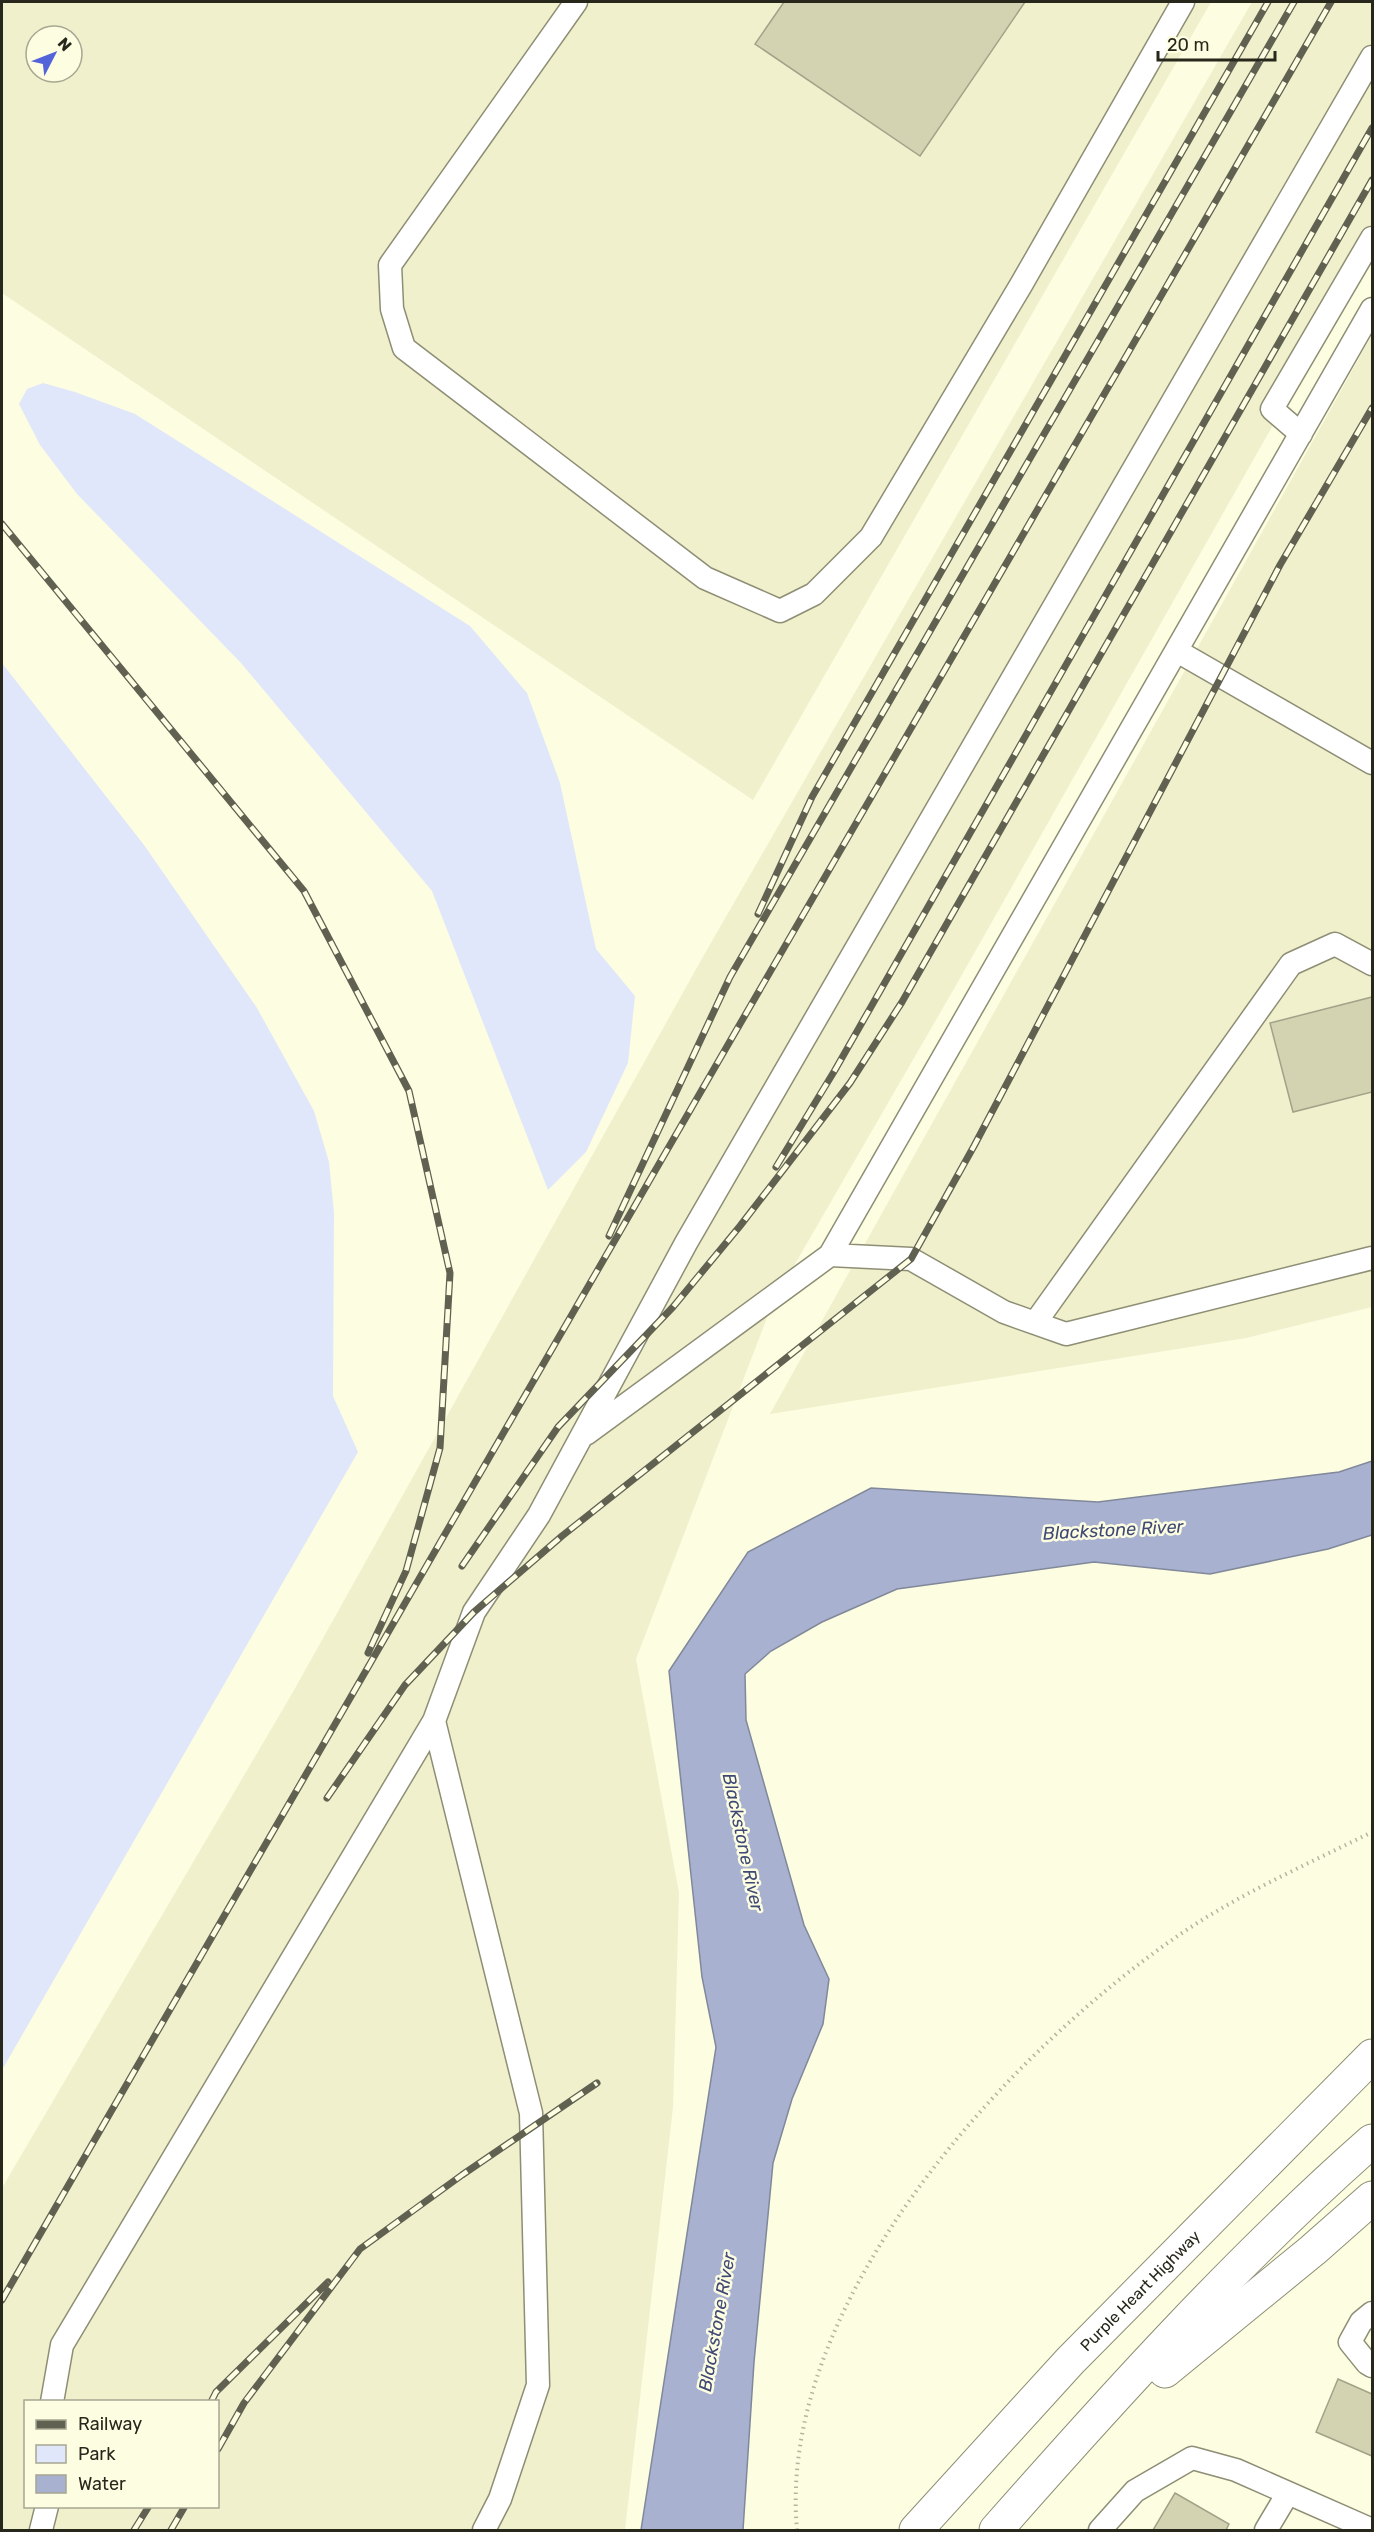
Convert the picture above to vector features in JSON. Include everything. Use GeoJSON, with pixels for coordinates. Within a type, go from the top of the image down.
{"type":"FeatureCollection","features":[{"type":"Feature","properties":{"kind":"highway","name":"Purple Heart Highway"},"geometry":{"type":"LineString","coordinates":[[916,2530],[1070,2361],[1372,2056]]}},
{"type":"Feature","properties":{"kind":"highway"},"geometry":{"type":"LineString","coordinates":[[996,2530],[1064,2454],[1307,2198],[1372,2141]]}},
{"type":"Feature","properties":{"kind":"highway"},"geometry":{"type":"LineString","coordinates":[[1064,2454],[1313,2250],[1372,2198]]}},
{"type":"Feature","properties":{"kind":"lane"},"geometry":{"type":"LineString","coordinates":[[576,2],[390,265],[392,309],[404,348],[705,578],[780,610],[814,594],[871,537],[1021,285],[1183,2]]}},
{"type":"Feature","properties":{"kind":"lane"},"geometry":{"type":"LineString","coordinates":[[52,2400],[62,2345],[434,1721],[474,1612],[539,1515],[686,1243],[1372,57]]}},
{"type":"Feature","properties":{"kind":"lane"},"geometry":{"type":"LineString","coordinates":[[1301,434],[1272,409],[1372,238]]}},
{"type":"Feature","properties":{"kind":"lane"},"geometry":{"type":"LineString","coordinates":[[581,1438],[830,1255],[1372,309]]}},
{"type":"Feature","properties":{"kind":"lane"},"geometry":{"type":"LineString","coordinates":[[1177,651],[1372,763]]}},
{"type":"Feature","properties":{"kind":"lane"},"geometry":{"type":"LineString","coordinates":[[1035,1323],[1291,964],[1335,944],[1372,964]]}},
{"type":"Feature","properties":{"kind":"lane"},"geometry":{"type":"LineString","coordinates":[[830,1255],[911,1259],[1004,1312],[1066,1334],[1372,1258]]}},
{"type":"Feature","properties":{"kind":"lane"},"geometry":{"type":"LineString","coordinates":[[434,1721],[531,2113],[538,2385],[500,2499],[484,2530]]}},
{"type":"Feature","properties":{"kind":"lane"},"geometry":{"type":"LineString","coordinates":[[1372,2313],[1361,2322],[1350,2342],[1372,2366]]}},
{"type":"Feature","properties":{"kind":"lane"},"geometry":{"type":"LineString","coordinates":[[1100,2530],[1135,2491],[1192,2458],[1236,2470],[1372,2530]]}},
{"type":"Feature","properties":{"kind":"lane"},"geometry":{"type":"LineString","coordinates":[[1266,2530],[1288,2493]]}},
{"type":"Feature","properties":{"kind":"lane"},"geometry":{"type":"LineString","coordinates":[[41,2530],[46,2508]]}},
{"type":"Feature","properties":{"kind":"path"},"geometry":{"type":"LineString","coordinates":[[797,2530],[795,2506],[804,2425],[832,2335],[883,2240],[919,2188],[964,2130],[1007,2083],[1066,2027],[1183,1933],[1251,1892],[1372,1832]]}},
{"type":"Feature","properties":{"kind":"shaded area"},"geometry":{"type":"Polygon","coordinates":[[[2,2],[1211,2],[753,800],[2,293],[2,2]]]}},
{"type":"Feature","properties":{"kind":"shaded area"},"geometry":{"type":"Polygon","coordinates":[[[1252,2],[1372,2],[1372,250],[955,987],[773,1302],[636,1659],[679,1893],[673,2107],[625,2530],[2,2530],[2,2188],[293,1692],[704,955],[1252,2]]]}},
{"type":"Feature","properties":{"kind":"shaded area"},"geometry":{"type":"Polygon","coordinates":[[[1372,335],[1372,1307],[1246,1338],[770,1414],[1372,335]]]}},
{"type":"Feature","properties":{"kind":"green space"},"geometry":{"type":"Polygon","coordinates":[[[43,383],[135,414],[470,626],[527,693],[560,783],[596,949],[635,996],[628,1063],[586,1152],[548,1190],[432,891],[241,663],[77,494],[40,445],[19,404],[27,389],[43,383]]]}},
{"type":"Feature","properties":{"kind":"green space"},"geometry":{"type":"Polygon","coordinates":[[[2,663],[144,845],[257,1008],[314,1111],[329,1162],[334,1213],[333,1396],[358,1452],[2,2070],[2,663]]]}},
{"type":"Feature","properties":{"kind":"water","name":"Blackstone River"},"geometry":{"type":"Polygon","coordinates":[[[1372,1461],[1372,1535],[1328,1549],[1210,1574],[1094,1562],[897,1589],[822,1622],[771,1651],[745,1674],[746,1720],[804,1925],[829,1979],[823,2024],[792,2099],[773,2163],[754,2362],[743,2530],[641,2530],[716,2047],[702,1977],[669,1671],[748,1552],[871,1488],[1098,1502],[1339,1472],[1372,1461]]]}},
{"type":"Feature","properties":{"kind":"building"},"geometry":{"type":"Polygon","coordinates":[[[784,2],[1025,2],[920,156],[755,44],[784,2]]]}},
{"type":"Feature","properties":{"kind":"building"},"geometry":{"type":"Polygon","coordinates":[[[1372,997],[1372,1092],[1293,1112],[1270,1023],[1372,997]]]}},
{"type":"Feature","properties":{"kind":"building"},"geometry":{"type":"Polygon","coordinates":[[[1338,2379],[1372,2394],[1372,2456],[1316,2432],[1338,2379]]]}},
{"type":"Feature","properties":{"kind":"building"},"geometry":{"type":"Polygon","coordinates":[[[1175,2493],[1229,2524],[1226,2530],[1153,2530],[1175,2493]]]}},
{"type":"Feature","properties":{"kind":"railway"},"geometry":{"type":"LineString","coordinates":[[758,914],[812,797],[1268,2]]}},
{"type":"Feature","properties":{"kind":"railway"},"geometry":{"type":"LineString","coordinates":[[609,1236],[730,977],[1294,2]]}},
{"type":"Feature","properties":{"kind":"railway"},"geometry":{"type":"LineString","coordinates":[[2,2300],[1331,2]]}},
{"type":"Feature","properties":{"kind":"railway"},"geometry":{"type":"LineString","coordinates":[[776,1167],[835,1070],[1372,128]]}},
{"type":"Feature","properties":{"kind":"railway"},"geometry":{"type":"LineString","coordinates":[[462,1566],[558,1427],[673,1307],[740,1226],[850,1083],[902,1002],[1372,180]]}},
{"type":"Feature","properties":{"kind":"railway"},"geometry":{"type":"LineString","coordinates":[[327,1798],[405,1685],[474,1612],[562,1536],[911,1259],[974,1146],[1280,565],[1372,408]]}},
{"type":"Feature","properties":{"kind":"railway"},"geometry":{"type":"LineString","coordinates":[[2,524],[304,891],[409,1091],[450,1273],[440,1448],[406,1571],[368,1653]]}},
{"type":"Feature","properties":{"kind":"railway"},"geometry":{"type":"LineString","coordinates":[[219,2447],[244,2403],[360,2249],[462,2175],[597,2083]]}},
{"type":"Feature","properties":{"kind":"railway"},"geometry":{"type":"LineString","coordinates":[[212,2400],[216,2392],[328,2282]]}},
{"type":"Feature","properties":{"kind":"railway"},"geometry":{"type":"LineString","coordinates":[[134,2530],[148,2508]]}},
{"type":"Feature","properties":{"kind":"railway"},"geometry":{"type":"LineString","coordinates":[[171,2530],[184,2508]]}}]}
